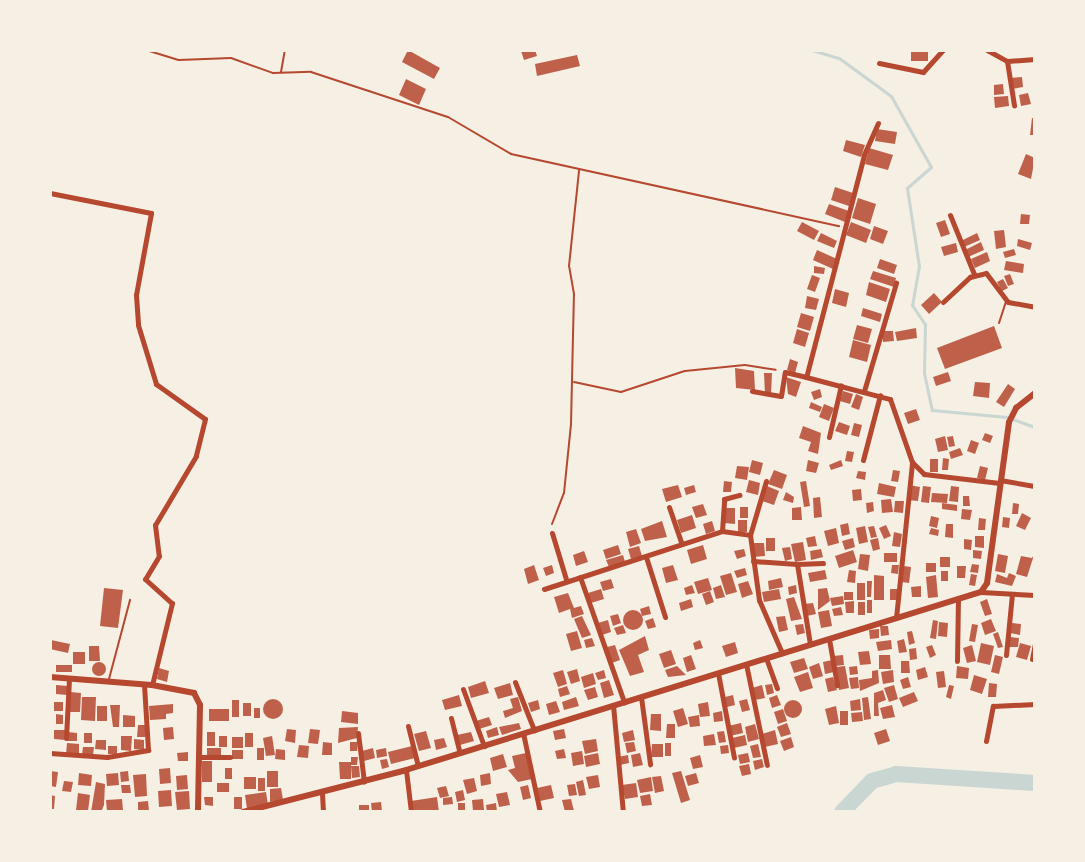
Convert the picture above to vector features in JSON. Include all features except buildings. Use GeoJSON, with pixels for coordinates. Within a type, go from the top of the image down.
{"type":"FeatureCollection","features":[{"type":"Feature","properties":{"kind":"street"},"geometry":{"type":"LineString","coordinates":[[879,63],[923,72],[943,50]]}},
{"type":"Feature","properties":{"kind":"street"},"geometry":{"type":"LineString","coordinates":[[987,50],[993,58],[1007,61],[1035,59]]}},
{"type":"Feature","properties":{"kind":"street"},"geometry":{"type":"LineString","coordinates":[[1007,61],[1014,105]]}},
{"type":"Feature","properties":{"kind":"street"},"geometry":{"type":"LineString","coordinates":[[806,377],[864,155],[878,123]]}},
{"type":"Feature","properties":{"kind":"street"},"geometry":{"type":"LineString","coordinates":[[50,193],[151,213],[136,295],[138,325],[156,384],[205,419],[196,456],[155,525],[159,556],[145,579],[172,603],[152,685]]}},
{"type":"Feature","properties":{"kind":"street"},"geometry":{"type":"LineString","coordinates":[[950,215],[974,274]]}},
{"type":"Feature","properties":{"kind":"street"},"geometry":{"type":"LineString","coordinates":[[943,302],[974,274],[986,273],[1006,301],[1035,307]]}},
{"type":"Feature","properties":{"kind":"street"},"geometry":{"type":"LineString","coordinates":[[864,391],[896,283]]}},
{"type":"Feature","properties":{"kind":"street"},"geometry":{"type":"LineString","coordinates":[[752,391],[784,394],[785,372],[880,395],[895,407],[912,462],[896,618]]}},
{"type":"Feature","properties":{"kind":"street"},"geometry":{"type":"LineString","coordinates":[[829,437],[841,385]]}},
{"type":"Feature","properties":{"kind":"street"},"geometry":{"type":"LineString","coordinates":[[981,592],[987,583],[1009,422],[1016,408],[1035,393]]}},
{"type":"Feature","properties":{"kind":"street"},"geometry":{"type":"LineString","coordinates":[[863,460],[880,395]]}},
{"type":"Feature","properties":{"kind":"street"},"geometry":{"type":"LineString","coordinates":[[912,462],[924,474],[1035,486]]}},
{"type":"Feature","properties":{"kind":"street"},"geometry":{"type":"LineString","coordinates":[[766,481],[750,535],[759,600],[782,653]]}},
{"type":"Feature","properties":{"kind":"street"},"geometry":{"type":"LineString","coordinates":[[722,531],[724,499],[739,495]]}},
{"type":"Feature","properties":{"kind":"street"},"geometry":{"type":"LineString","coordinates":[[669,507],[682,544]]}},
{"type":"Feature","properties":{"kind":"street"},"geometry":{"type":"LineString","coordinates":[[544,589],[566,579],[646,557],[722,531],[750,535]]}},
{"type":"Feature","properties":{"kind":"street"},"geometry":{"type":"LineString","coordinates":[[552,533],[566,579]]}},
{"type":"Feature","properties":{"kind":"street"},"geometry":{"type":"LineString","coordinates":[[646,557],[665,617]]}},
{"type":"Feature","properties":{"kind":"street"},"geometry":{"type":"LineString","coordinates":[[753,561],[823,563]]}},
{"type":"Feature","properties":{"kind":"street"},"geometry":{"type":"LineString","coordinates":[[797,564],[810,644]]}},
{"type":"Feature","properties":{"kind":"street"},"geometry":{"type":"LineString","coordinates":[[580,577],[624,702]]}},
{"type":"Feature","properties":{"kind":"street"},"geometry":{"type":"LineString","coordinates":[[243,812],[263,811],[406,770],[981,592],[1035,595]]}},
{"type":"Feature","properties":{"kind":"street"},"geometry":{"type":"LineString","coordinates":[[1006,655],[1012,594]]}},
{"type":"Feature","properties":{"kind":"street"},"geometry":{"type":"LineString","coordinates":[[957,661],[958,599]]}},
{"type":"Feature","properties":{"kind":"street"},"geometry":{"type":"LineString","coordinates":[[829,639],[837,685]]}},
{"type":"Feature","properties":{"kind":"street"},"geometry":{"type":"LineString","coordinates":[[1032,659],[1035,644]]}},
{"type":"Feature","properties":{"kind":"street"},"geometry":{"type":"LineString","coordinates":[[766,658],[777,688]]}},
{"type":"Feature","properties":{"kind":"street"},"geometry":{"type":"LineString","coordinates":[[746,664],[767,765]]}},
{"type":"Feature","properties":{"kind":"street"},"geometry":{"type":"LineString","coordinates":[[718,673],[734,758]]}},
{"type":"Feature","properties":{"kind":"street"},"geometry":{"type":"LineString","coordinates":[[50,677],[152,685],[197,696],[198,812]]}},
{"type":"Feature","properties":{"kind":"street"},"geometry":{"type":"LineString","coordinates":[[66,738],[69,678]]}},
{"type":"Feature","properties":{"kind":"street"},"geometry":{"type":"LineString","coordinates":[[515,682],[534,730]]}},
{"type":"Feature","properties":{"kind":"street"},"geometry":{"type":"LineString","coordinates":[[50,753],[107,757],[148,750],[144,684]]}},
{"type":"Feature","properties":{"kind":"street"},"geometry":{"type":"LineString","coordinates":[[463,689],[484,746]]}},
{"type":"Feature","properties":{"kind":"street"},"geometry":{"type":"LineString","coordinates":[[641,697],[650,764]]}},
{"type":"Feature","properties":{"kind":"street"},"geometry":{"type":"LineString","coordinates":[[986,741],[993,706],[1035,704]]}},
{"type":"Feature","properties":{"kind":"street"},"geometry":{"type":"LineString","coordinates":[[613,705],[623,812]]}},
{"type":"Feature","properties":{"kind":"street"},"geometry":{"type":"LineString","coordinates":[[451,718],[460,753]]}},
{"type":"Feature","properties":{"kind":"street"},"geometry":{"type":"LineString","coordinates":[[408,726],[418,766]]}},
{"type":"Feature","properties":{"kind":"street"},"geometry":{"type":"LineString","coordinates":[[358,733],[364,782]]}},
{"type":"Feature","properties":{"kind":"street"},"geometry":{"type":"LineString","coordinates":[[523,733],[540,812]]}},
{"type":"Feature","properties":{"kind":"street"},"geometry":{"type":"LineString","coordinates":[[199,757],[230,757]]}},
{"type":"Feature","properties":{"kind":"street"},"geometry":{"type":"LineString","coordinates":[[406,770],[411,812]]}},
{"type":"Feature","properties":{"kind":"street"},"geometry":{"type":"LineString","coordinates":[[322,793],[323,812]]}},
{"type":"Feature","properties":{"kind":"lane"},"geometry":{"type":"LineString","coordinates":[[999,323],[1006,301]]}},
{"type":"Feature","properties":{"kind":"lane"},"geometry":{"type":"LineString","coordinates":[[109,681],[130,600]]}},
{"type":"Feature","properties":{"kind":"path"},"geometry":{"type":"LineString","coordinates":[[146,50],[179,60],[227,57],[280,73],[311,72],[448,117],[511,154],[579,170],[641,178],[847,228]]}},
{"type":"Feature","properties":{"kind":"path"},"geometry":{"type":"LineString","coordinates":[[280,73],[285,50]]}},
{"type":"Feature","properties":{"kind":"path"},"geometry":{"type":"LineString","coordinates":[[552,533],[565,487],[573,382],[569,266],[579,170]]}},
{"type":"Feature","properties":{"kind":"path"},"geometry":{"type":"LineString","coordinates":[[573,382],[621,392],[685,371],[745,365],[785,372]]}},
{"type":"Feature","properties":{"kind":"waterway"},"geometry":{"type":"LineString","coordinates":[[812,50],[839,58],[891,96],[931,167],[907,188],[919,266],[912,305],[925,324],[924,373],[932,410],[1007,417],[1035,427]]}},
{"type":"Feature","properties":{"kind":"waterway"},"geometry":{"type":"LineString","coordinates":[[842,812],[872,781],[896,774],[1035,783]]}}]}
